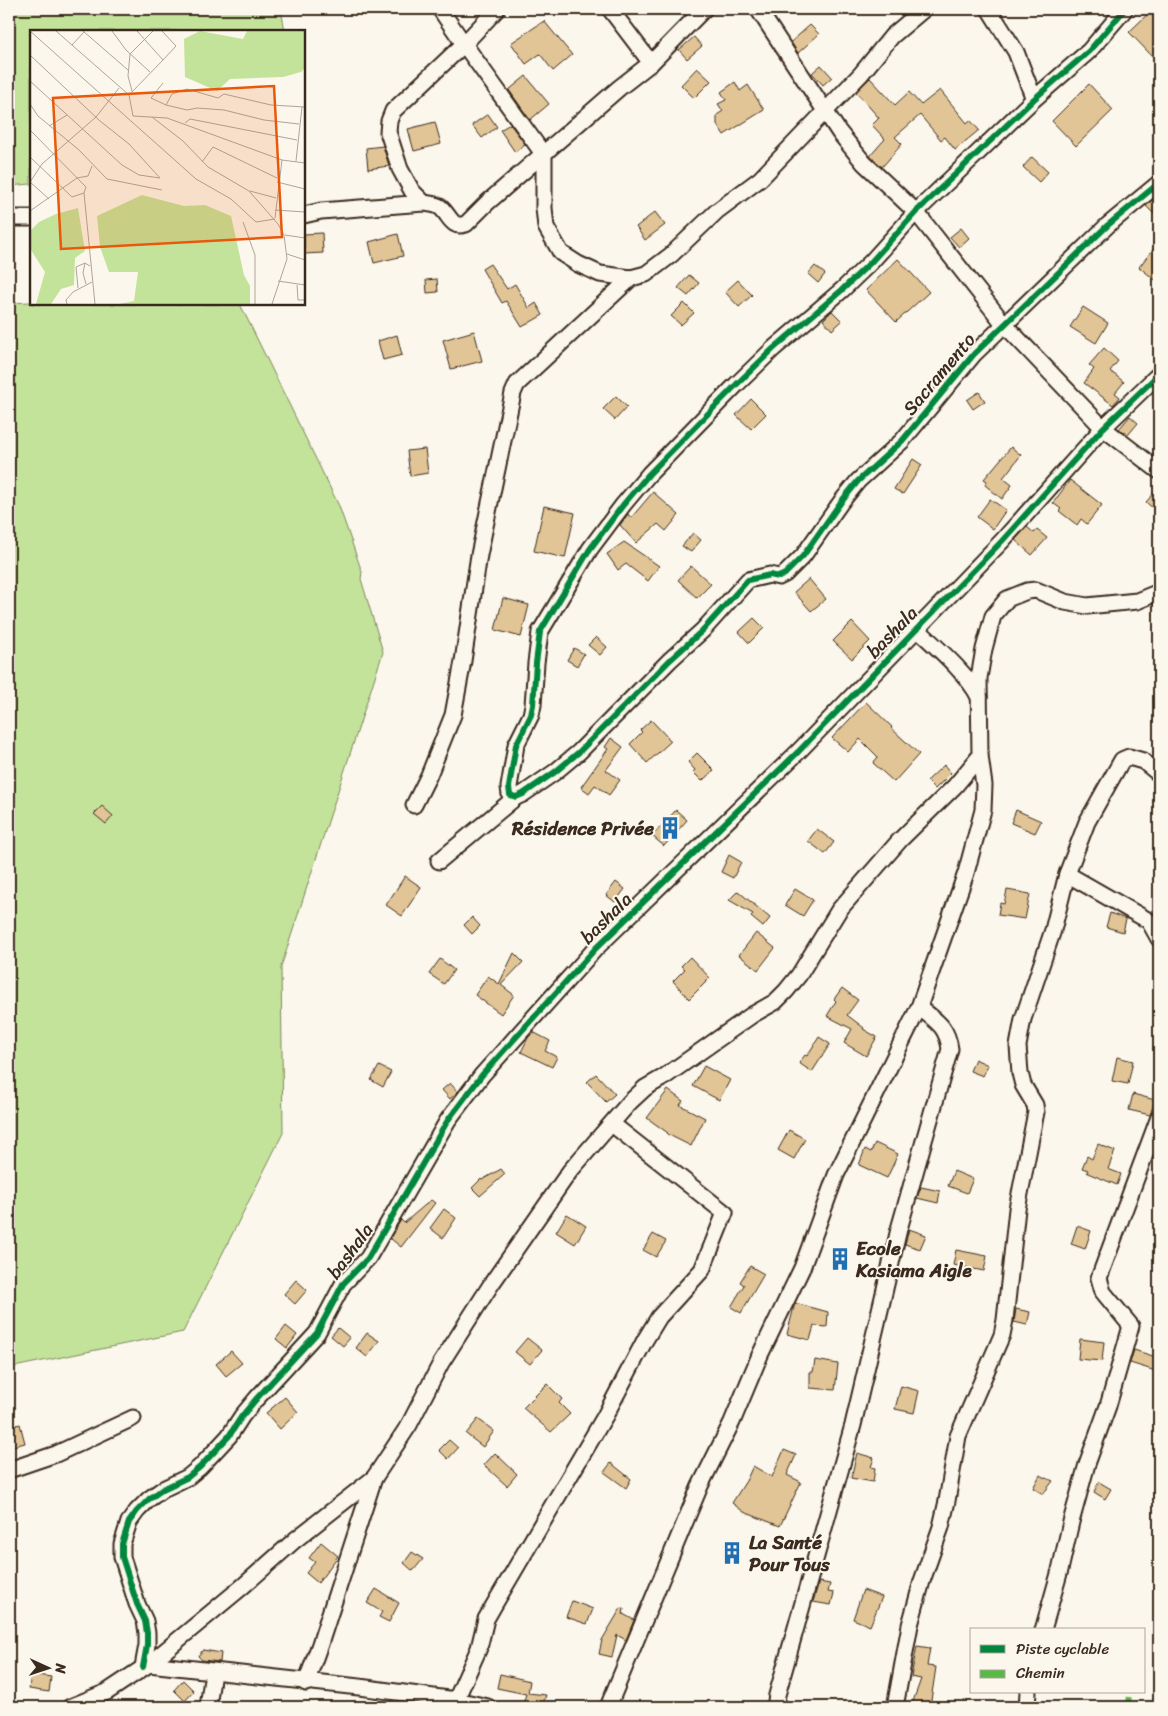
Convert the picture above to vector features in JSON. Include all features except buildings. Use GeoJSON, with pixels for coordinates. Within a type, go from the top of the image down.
{"type":"FeatureCollection","features":[{"type":"Feature","properties":{"kind":"street"},"geometry":{"type":"LineString","coordinates":[[440,9],[544,155],[546,227],[561,253],[578,264],[600,274],[630,278],[646,274],[671,255],[717,211],[760,179],[861,74],[892,36],[924,9]]}},
{"type":"Feature","properties":{"kind":"street"},"geometry":{"type":"LineString","coordinates":[[424,203],[412,191],[400,169],[388,132],[389,120],[393,111],[464,44],[497,9]]}},
{"type":"Feature","properties":{"kind":"street"},"geometry":{"type":"LineString","coordinates":[[610,9],[651,63]]}},
{"type":"Feature","properties":{"kind":"street"},"geometry":{"type":"LineString","coordinates":[[305,215],[424,203],[440,207],[456,225],[466,224],[488,202],[619,88],[651,63],[704,9]]}},
{"type":"Feature","properties":{"kind":"street"},"geometry":{"type":"LineString","coordinates":[[758,9],[839,132],[864,163],[916,212],[1004,324],[1103,428],[1159,471]]}},
{"type":"Feature","properties":{"kind":"street"},"geometry":{"type":"LineString","coordinates":[[989,9],[1016,52],[1034,99]]}},
{"type":"Feature","properties":{"kind":"street"},"geometry":{"type":"LineString","coordinates":[[516,797],[510,795],[509,787],[516,745],[531,715],[533,705],[540,632],[590,549],[633,492],[772,349],[872,262],[916,212],[1034,99],[1089,51],[1125,9]]}},
{"type":"Feature","properties":{"kind":"street","name":"Sacramento"},"geometry":{"type":"LineString","coordinates":[[516,797],[555,772],[579,752],[670,660],[703,630],[748,580],[770,576],[779,577],[789,570],[803,556],[858,481],[902,441],[974,354],[1108,225],[1159,183]]}},
{"type":"Feature","properties":{"kind":"street"},"geometry":{"type":"LineString","coordinates":[[9,218],[30,218]]}},
{"type":"Feature","properties":{"kind":"street"},"geometry":{"type":"LineString","coordinates":[[414,805],[429,775],[453,715],[478,556],[513,393],[517,384],[524,377],[630,278]]}},
{"type":"Feature","properties":{"kind":"street","name":"bashala"},"geometry":{"type":"LineString","coordinates":[[146,1666],[147,1633],[145,1621],[137,1604],[122,1557],[122,1544],[129,1522],[136,1511],[163,1489],[188,1477],[212,1456],[257,1398],[316,1334],[343,1284],[368,1258],[448,1120],[482,1075],[596,948],[798,752],[1002,541],[1103,428],[1159,374]]}},
{"type":"Feature","properties":{"kind":"street"},"geometry":{"type":"LineString","coordinates":[[608,1707],[700,1486],[732,1422],[760,1355],[802,1268],[836,1175],[919,1007],[966,874],[983,810],[984,785],[980,756],[979,678],[984,649],[994,616],[1007,600],[1026,591],[1036,590],[1065,602],[1096,606],[1137,601],[1159,592]]}},
{"type":"Feature","properties":{"kind":"street"},"geometry":{"type":"LineString","coordinates":[[916,628],[949,660],[979,697]]}},
{"type":"Feature","properties":{"kind":"street"},"geometry":{"type":"LineString","coordinates":[[306,1683],[374,1478],[409,1425],[441,1363],[492,1283],[570,1170],[630,1102],[645,1088],[664,1077],[752,1015],[775,1002],[786,991],[799,975],[839,910],[900,840],[955,786],[980,756]]}},
{"type":"Feature","properties":{"kind":"street"},"geometry":{"type":"LineString","coordinates":[[895,1707],[910,1625],[922,1581],[941,1527],[958,1436],[1002,1335],[1005,1320],[1016,1209],[1036,1112],[1035,1105],[1023,1085],[1020,1073],[1018,1046],[1020,1031],[1053,930],[1068,874],[1087,822],[1122,760],[1129,757],[1143,761],[1159,774]]}},
{"type":"Feature","properties":{"kind":"street"},"geometry":{"type":"LineString","coordinates":[[439,861],[516,797]]}},
{"type":"Feature","properties":{"kind":"street"},"geometry":{"type":"LineString","coordinates":[[1068,874],[1149,921],[1159,938]]}},
{"type":"Feature","properties":{"kind":"street"},"geometry":{"type":"LineString","coordinates":[[775,1707],[853,1425],[899,1229],[950,1049],[945,1030],[919,1007]]}},
{"type":"Feature","properties":{"kind":"street"},"geometry":{"type":"LineString","coordinates":[[1044,1628],[1087,1464],[1108,1406],[1131,1326],[1103,1292],[1099,1278],[1159,1117]]}},
{"type":"Feature","properties":{"kind":"street"},"geometry":{"type":"LineString","coordinates":[[456,1700],[479,1648],[486,1619],[659,1317],[702,1270],[725,1213],[612,1124]]}},
{"type":"Feature","properties":{"kind":"street"},"geometry":{"type":"LineString","coordinates":[[9,1470],[56,1454],[133,1418]]}},
{"type":"Feature","properties":{"kind":"street"},"geometry":{"type":"LineString","coordinates":[[70,1707],[107,1692],[146,1666],[242,1587],[295,1540],[374,1478]]}},
{"type":"Feature","properties":{"kind":"street"},"geometry":{"type":"LineString","coordinates":[[146,1666],[359,1687],[426,1702],[456,1700],[488,1707]]}},
{"type":"Feature","properties":{"kind":"street"},"geometry":{"type":"LineString","coordinates":[[208,1707],[213,1672]]}},
{"type":"Feature","properties":{"kind":"street"},"geometry":{"type":"LineString","coordinates":[[1027,1707],[1028,1694]]}},
{"type":"Feature","properties":{"kind":"green space"},"geometry":{"type":"Polygon","coordinates":[[[9,9],[281,9],[285,30],[30,30],[30,184],[9,186],[9,9]]]}},
{"type":"Feature","properties":{"kind":"green space"},"geometry":{"type":"Polygon","coordinates":[[[30,302],[30,305],[240,305],[339,506],[362,572],[361,579],[383,652],[281,967],[283,1133],[183,1332],[9,1368],[9,303],[30,302]]]}},
{"type":"Feature","properties":{"kind":"marked path"},"geometry":{"type":"LineString","coordinates":[[1128,1707],[1130,1694]]}},
{"type":"Feature","properties":{"kind":"cycle path"},"geometry":{"type":"LineString","coordinates":[[1125,9],[1089,51],[1034,99],[916,212],[871,262],[842,290],[773,349],[736,385],[649,474],[623,505],[590,549],[540,632],[533,705],[531,715],[516,745],[509,787],[510,795],[516,797],[523,794],[555,772],[579,752],[670,660],[703,630],[748,580],[770,575],[779,577],[785,574],[803,556],[858,481],[902,441],[974,354],[1108,225],[1159,183]]}},
{"type":"Feature","properties":{"kind":"cycle path"},"geometry":{"type":"LineString","coordinates":[[143,1667],[147,1645],[145,1621],[137,1604],[122,1557],[122,1544],[129,1522],[137,1511],[163,1489],[188,1477],[200,1467],[229,1436],[257,1398],[317,1333],[343,1284],[368,1258],[448,1120],[482,1075],[596,948],[798,752],[1002,541],[1103,428],[1159,374]]}},
{"type":"Feature","properties":{"kind":"place","name":"Résidence Privée"},"geometry":{"type":"Point","coordinates":[670,828]}},
{"type":"Feature","properties":{"kind":"place","name":"Ecole Kasiama Aigle"},"geometry":{"type":"Point","coordinates":[840,1259]}},
{"type":"Feature","properties":{"kind":"place","name":"La Santé Pour Tous"},"geometry":{"type":"Point","coordinates":[732,1553]}}]}
